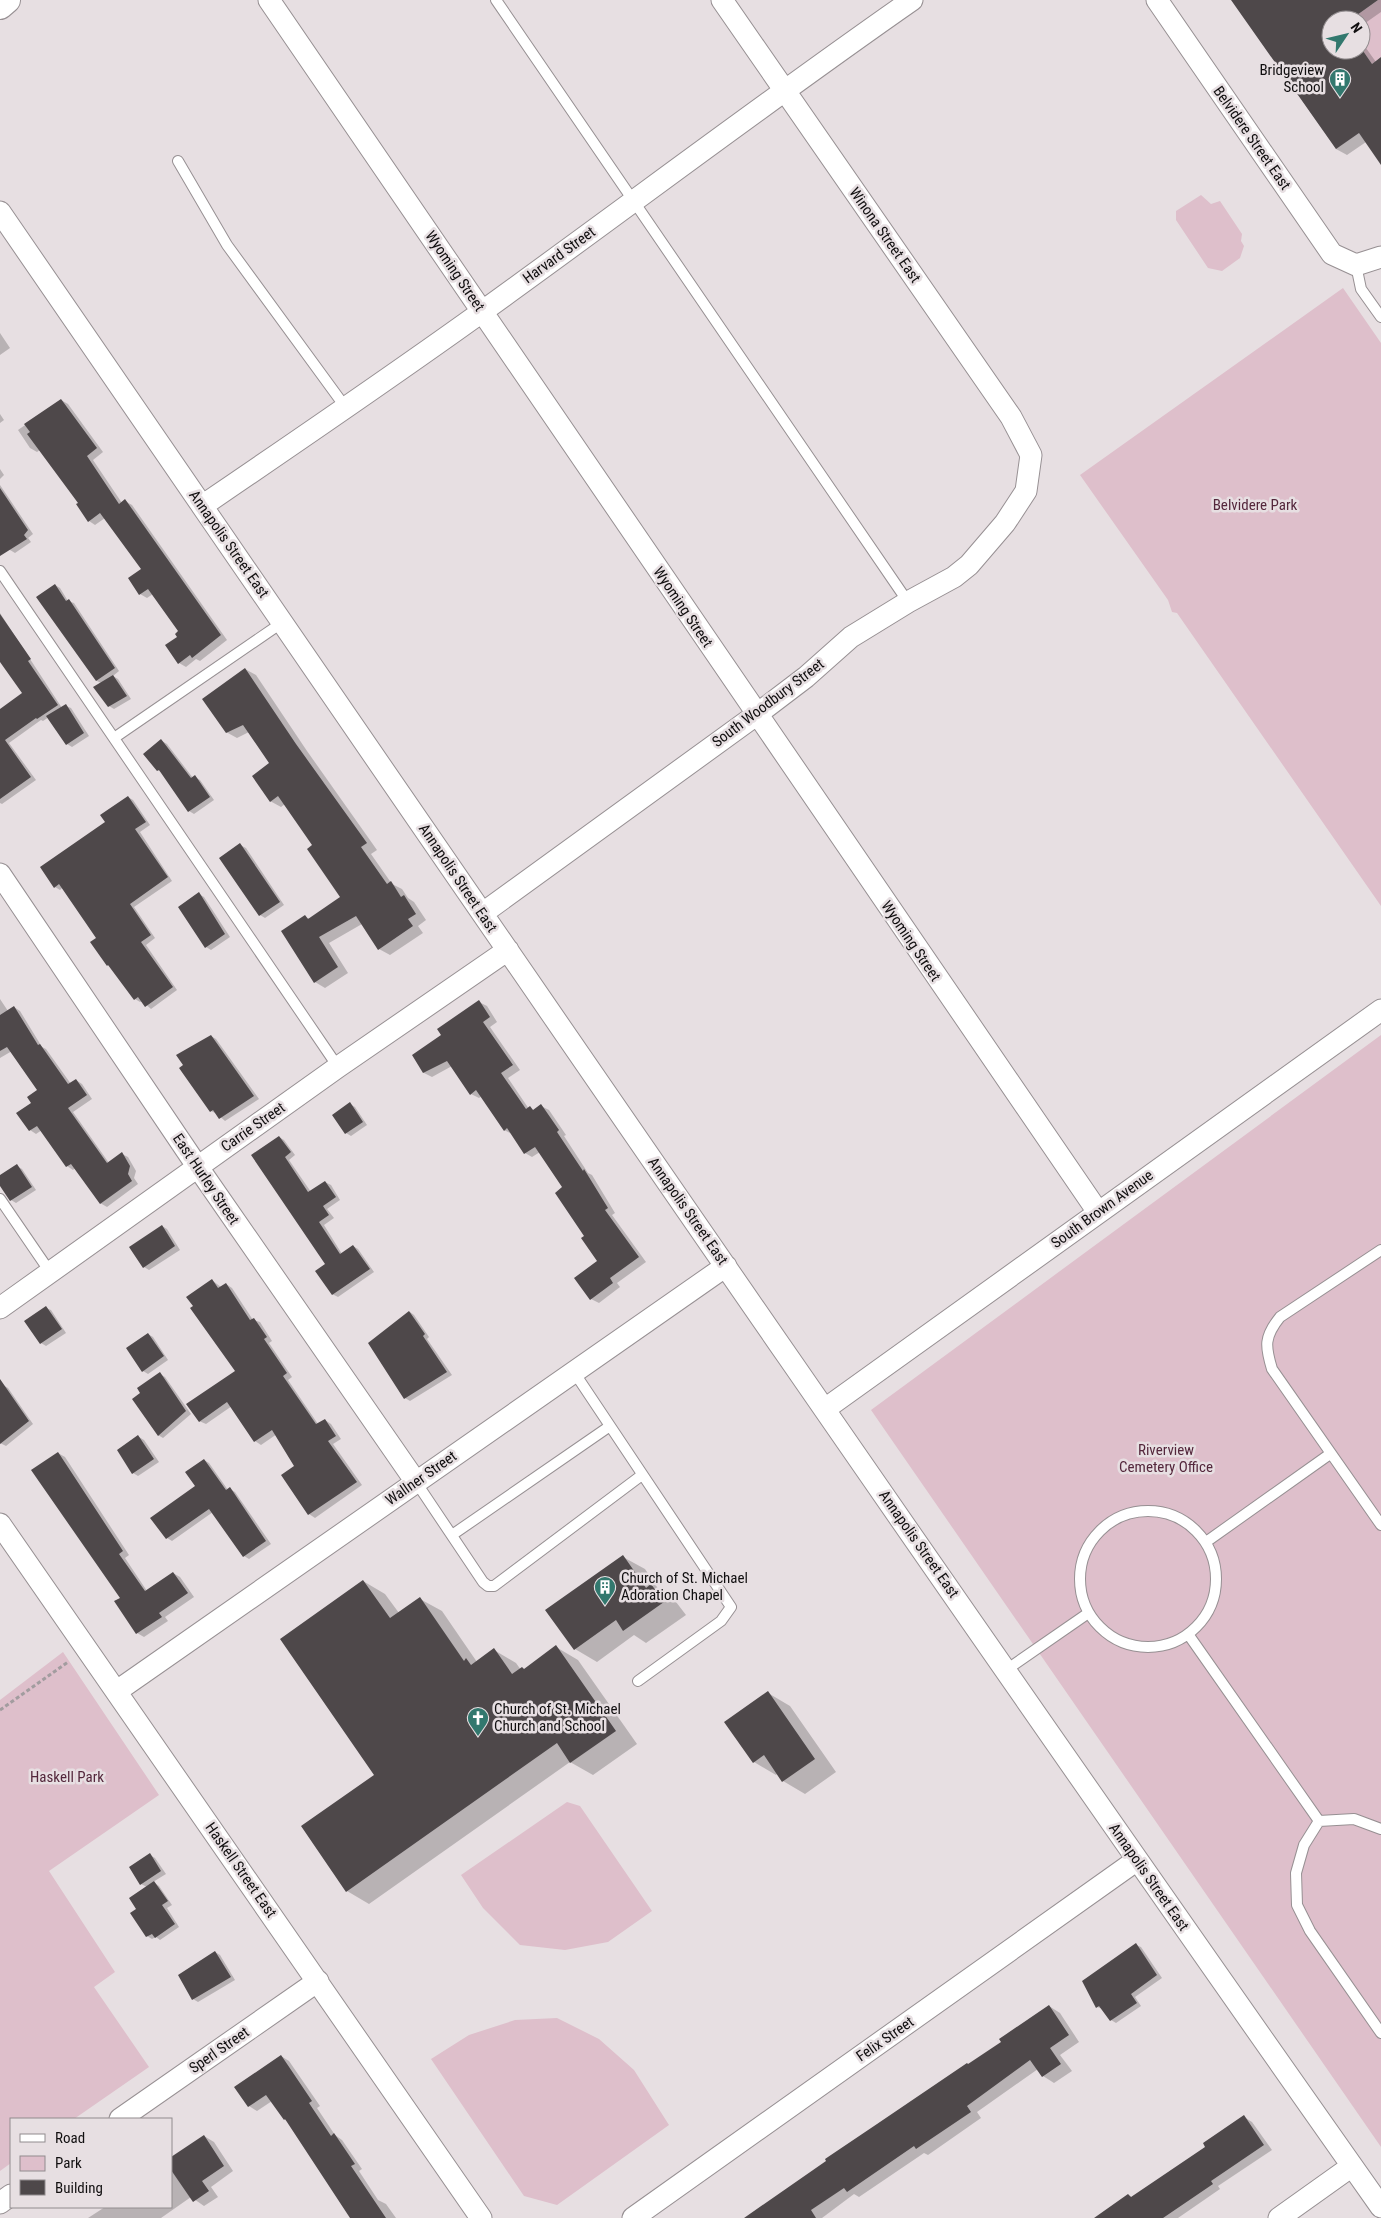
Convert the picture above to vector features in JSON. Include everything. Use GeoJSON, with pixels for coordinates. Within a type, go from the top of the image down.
{"type":"FeatureCollection","features":[{"type":"Feature","properties":{"kind":"street"},"geometry":{"type":"LineString","coordinates":[[0,6],[7,0]]}},
{"type":"Feature","properties":{"kind":"street","name":"Wyoming Street"},"geometry":{"type":"LineString","coordinates":[[269,0],[756,715],[1098,1212]]}},
{"type":"Feature","properties":{"kind":"street","name":"Winona Street East"},"geometry":{"type":"LineString","coordinates":[[722,0],[1011,417],[1031,455],[1029,475]]}},
{"type":"Feature","properties":{"kind":"street","name":"Harvard Street"},"geometry":{"type":"LineString","coordinates":[[202,506],[346,408],[482,311],[784,89],[912,0]]}},
{"type":"Feature","properties":{"kind":"street","name":"Belvidere Street East"},"geometry":{"type":"LineString","coordinates":[[1157,0],[1332,254],[1356,265]]}},
{"type":"Feature","properties":{"kind":"street","name":"Annapolis Street East"},"geometry":{"type":"LineString","coordinates":[[0,212],[824,1409],[1381,2207]]}},
{"type":"Feature","properties":{"kind":"street"},"geometry":{"type":"LineString","coordinates":[[1356,265],[1381,257]]}},
{"type":"Feature","properties":{"kind":"street","name":"South Woodbury Street"},"geometry":{"type":"LineString","coordinates":[[483,913],[756,715],[806,677],[851,637],[908,602],[954,578],[969,565],[1004,523],[1024,495],[1029,475]]}},
{"type":"Feature","properties":{"kind":"street","name":"East Hurley Street"},"geometry":{"type":"LineString","coordinates":[[0,874],[197,1166],[416,1482]]}},
{"type":"Feature","properties":{"kind":"street","name":"Carrie Street"},"geometry":{"type":"LineString","coordinates":[[0,1308],[197,1166],[508,950]]}},
{"type":"Feature","properties":{"kind":"street","name":"South Brown Avenue"},"geometry":{"type":"LineString","coordinates":[[824,1409],[1381,1010]]}},
{"type":"Feature","properties":{"kind":"street","name":"Wallner Street"},"geometry":{"type":"LineString","coordinates":[[117,1691],[726,1266]]}},
{"type":"Feature","properties":{"kind":"street","name":"Haskell Street East"},"geometry":{"type":"LineString","coordinates":[[0,1524],[481,2218]]}},
{"type":"Feature","properties":{"kind":"street","name":"Felix Street"},"geometry":{"type":"LineString","coordinates":[[633,2218],[1137,1860]]}},
{"type":"Feature","properties":{"kind":"street","name":"Sperl Street"},"geometry":{"type":"LineString","coordinates":[[121,2118],[318,1981]]}},
{"type":"Feature","properties":{"kind":"street"},"geometry":{"type":"LineString","coordinates":[[1279,2218],[1352,2166]]}},
{"type":"Feature","properties":{"kind":"lane"},"geometry":{"type":"LineString","coordinates":[[496,0],[908,602]]}},
{"type":"Feature","properties":{"kind":"lane"},"geometry":{"type":"LineString","coordinates":[[178,161],[227,245],[346,408]]}},
{"type":"Feature","properties":{"kind":"lane"},"geometry":{"type":"LineString","coordinates":[[1356,265],[1361,289],[1381,317]]}},
{"type":"Feature","properties":{"kind":"lane"},"geometry":{"type":"LineString","coordinates":[[0,571],[338,1067]]}},
{"type":"Feature","properties":{"kind":"lane"},"geometry":{"type":"LineString","coordinates":[[114,738],[283,622]]}},
{"type":"Feature","properties":{"kind":"lane"},"geometry":{"type":"LineString","coordinates":[[0,1199],[50,1272]]}},
{"type":"Feature","properties":{"kind":"lane"},"geometry":{"type":"LineString","coordinates":[[1381,1250],[1280,1317],[1270,1330],[1266,1348],[1272,1369],[1381,1525]]}},
{"type":"Feature","properties":{"kind":"lane"},"geometry":{"type":"LineString","coordinates":[[574,1372],[731,1607],[722,1621],[638,1682]]}},
{"type":"Feature","properties":{"kind":"lane"},"geometry":{"type":"LineString","coordinates":[[452,1535],[610,1426]]}},
{"type":"Feature","properties":{"kind":"lane"},"geometry":{"type":"LineString","coordinates":[[1206,1542],[1330,1454]]}},
{"type":"Feature","properties":{"kind":"lane"},"geometry":{"type":"LineString","coordinates":[[416,1482],[483,1582],[488,1586],[494,1586],[642,1475]]}},
{"type":"Feature","properties":{"kind":"lane"},"geometry":{"type":"LineString","coordinates":[[1144,1510],[1180,1518],[1206,1542],[1216,1565],[1215,1596],[1198,1628],[1167,1646],[1132,1647],[1105,1633],[1087,1614],[1081,1596],[1081,1562],[1095,1534],[1119,1516],[1144,1510]]}},
{"type":"Feature","properties":{"kind":"lane"},"geometry":{"type":"LineString","coordinates":[[1006,1670],[1087,1614]]}},
{"type":"Feature","properties":{"kind":"lane"},"geometry":{"type":"LineString","coordinates":[[1188,1634],[1319,1821]]}},
{"type":"Feature","properties":{"kind":"lane"},"geometry":{"type":"LineString","coordinates":[[1319,1821],[1354,1819],[1381,1828]]}},
{"type":"Feature","properties":{"kind":"lane"},"geometry":{"type":"LineString","coordinates":[[1319,1821],[1304,1846],[1296,1873],[1297,1905],[1310,1931],[1381,2033]]}},
{"type":"Feature","properties":{"kind":"path"},"geometry":{"type":"LineString","coordinates":[[0,1710],[87,1649]]}},
{"type":"Feature","properties":{"kind":"green space"},"geometry":{"type":"Polygon","coordinates":[[[1378,0],[1381,0],[1381,57],[1372,64],[1369,60],[1371,60],[1371,10],[1364,10],[1378,0]]]}},
{"type":"Feature","properties":{"kind":"green space"},"geometry":{"type":"Polygon","coordinates":[[[1201,195],[1211,204],[1220,201],[1242,234],[1241,241],[1244,246],[1240,258],[1222,271],[1208,268],[1176,220],[1176,211],[1201,195]]]}},
{"type":"Feature","properties":{"kind":"green space","name":"Belvidere Park"},"geometry":{"type":"Polygon","coordinates":[[[1343,288],[1381,343],[1381,906],[1177,613],[1172,612],[1168,600],[1080,475],[1343,288]]]}},
{"type":"Feature","properties":{"kind":"green space","name":"Riverview Cemetery Office"},"geometry":{"type":"Polygon","coordinates":[[[1381,1035],[1381,2147],[871,1410],[1381,1035]]]}},
{"type":"Feature","properties":{"kind":"green space","name":"Haskell Park"},"geometry":{"type":"Polygon","coordinates":[[[63,1652],[159,1795],[49,1871],[115,1972],[94,1987],[149,2067],[75,2118],[10,2118],[10,2164],[0,2171],[0,1700],[63,1652]]]}},
{"type":"Feature","properties":{"kind":"green space"},"geometry":{"type":"Polygon","coordinates":[[[567,1802],[580,1806],[652,1911],[608,1942],[565,1950],[520,1945],[483,1908],[461,1875],[567,1802]]]}},
{"type":"Feature","properties":{"kind":"green space"},"geometry":{"type":"Polygon","coordinates":[[[557,2018],[599,2039],[634,2070],[669,2125],[557,2205],[524,2196],[431,2059],[469,2035],[515,2020],[557,2018]]]}},
{"type":"Feature","properties":{"kind":"building","name":"Bridgeview School"},"geometry":{"type":"Polygon","coordinates":[[[1231,0],[1378,0],[1364,10],[1321,10],[1321,60],[1369,60],[1372,64],[1381,57],[1381,165],[1359,133],[1336,149],[1231,0]]]}},
{"type":"Feature","properties":{"kind":"building"},"geometry":{"type":"Polygon","coordinates":[[[61,399],[97,448],[87,456],[119,504],[125,499],[221,635],[192,658],[190,655],[178,664],[165,645],[177,637],[175,634],[178,631],[148,589],[139,595],[128,578],[141,569],[100,513],[88,522],[76,504],[78,503],[27,434],[30,432],[24,424],[61,399]]]}},
{"type":"Feature","properties":{"kind":"building"},"geometry":{"type":"Polygon","coordinates":[[[0,488],[28,530],[24,535],[27,539],[0,556],[0,488]]]}},
{"type":"Feature","properties":{"kind":"building"},"geometry":{"type":"Polygon","coordinates":[[[55,584],[66,601],[69,599],[115,668],[96,681],[36,597],[55,584]]]}},
{"type":"Feature","properties":{"kind":"building"},"geometry":{"type":"Polygon","coordinates":[[[0,614],[31,659],[28,661],[58,705],[5,740],[31,777],[0,799],[0,709],[22,693],[0,662],[0,614]]]}},
{"type":"Feature","properties":{"kind":"building"},"geometry":{"type":"Polygon","coordinates":[[[245,668],[296,744],[367,843],[361,847],[387,884],[391,881],[401,897],[404,895],[416,914],[408,919],[413,926],[378,950],[356,916],[319,937],[338,967],[314,983],[281,931],[305,915],[308,919],[340,897],[307,849],[312,845],[278,796],[270,802],[252,776],[269,763],[243,725],[226,733],[202,699],[245,668]]]}},
{"type":"Feature","properties":{"kind":"building"},"geometry":{"type":"Polygon","coordinates":[[[113,675],[127,696],[108,707],[93,687],[113,675]]]}},
{"type":"Feature","properties":{"kind":"building"},"geometry":{"type":"Polygon","coordinates":[[[66,704],[84,733],[66,745],[46,716],[66,704]]]}},
{"type":"Feature","properties":{"kind":"building"},"geometry":{"type":"Polygon","coordinates":[[[161,739],[191,778],[195,775],[210,797],[188,812],[159,770],[157,771],[143,754],[161,739]]]}},
{"type":"Feature","properties":{"kind":"building"},"geometry":{"type":"Polygon","coordinates":[[[128,796],[146,822],[135,829],[168,877],[130,904],[151,935],[141,942],[173,987],[145,1007],[138,997],[134,1000],[107,966],[90,942],[96,938],[59,884],[54,888],[40,867],[105,822],[100,815],[128,796]]]}},
{"type":"Feature","properties":{"kind":"building"},"geometry":{"type":"Polygon","coordinates":[[[240,843],[280,902],[259,916],[219,858],[240,843]]]}},
{"type":"Feature","properties":{"kind":"building"},"geometry":{"type":"Polygon","coordinates":[[[199,892],[225,934],[205,948],[178,907],[199,892]]]}},
{"type":"Feature","properties":{"kind":"building"},"geometry":{"type":"Polygon","coordinates":[[[479,1000],[490,1017],[483,1022],[513,1065],[501,1073],[526,1109],[530,1106],[533,1110],[541,1104],[559,1130],[557,1132],[583,1171],[584,1169],[608,1208],[605,1210],[639,1257],[610,1278],[613,1283],[590,1300],[574,1278],[597,1261],[581,1238],[584,1236],[555,1193],[562,1187],[535,1147],[524,1154],[507,1128],[504,1131],[476,1090],[470,1095],[447,1061],[423,1073],[412,1055],[441,1035],[437,1029],[479,1000]]]}},
{"type":"Feature","properties":{"kind":"building"},"geometry":{"type":"Polygon","coordinates":[[[14,1006],[38,1045],[40,1044],[68,1084],[76,1079],[87,1095],[68,1108],[107,1163],[122,1152],[130,1166],[128,1174],[132,1181],[100,1204],[71,1164],[66,1167],[37,1126],[29,1131],[16,1113],[31,1103],[27,1097],[37,1090],[7,1047],[0,1051],[0,1015],[14,1006]]]}},
{"type":"Feature","properties":{"kind":"building"},"geometry":{"type":"Polygon","coordinates":[[[211,1035],[254,1096],[219,1119],[213,1110],[210,1112],[179,1068],[183,1065],[176,1055],[211,1035]]]}},
{"type":"Feature","properties":{"kind":"building"},"geometry":{"type":"Polygon","coordinates":[[[350,1102],[363,1122],[345,1134],[332,1115],[350,1102]]]}},
{"type":"Feature","properties":{"kind":"building"},"geometry":{"type":"Polygon","coordinates":[[[279,1136],[291,1152],[285,1157],[308,1192],[325,1181],[336,1197],[323,1206],[329,1215],[319,1222],[340,1254],[353,1245],[370,1269],[332,1295],[315,1271],[325,1264],[251,1155],[279,1136]]]}},
{"type":"Feature","properties":{"kind":"building"},"geometry":{"type":"Polygon","coordinates":[[[17,1164],[32,1187],[10,1201],[0,1186],[0,1175],[17,1164]]]}},
{"type":"Feature","properties":{"kind":"building"},"geometry":{"type":"Polygon","coordinates":[[[162,1225],[175,1246],[143,1268],[129,1247],[162,1225]]]}},
{"type":"Feature","properties":{"kind":"building"},"geometry":{"type":"Polygon","coordinates":[[[212,1279],[218,1288],[226,1283],[250,1320],[254,1318],[267,1337],[264,1339],[287,1373],[283,1376],[316,1424],[325,1419],[336,1436],[328,1441],[357,1482],[308,1515],[281,1475],[294,1466],[272,1430],[254,1442],[227,1402],[199,1422],[186,1404],[235,1371],[190,1308],[193,1306],[186,1297],[212,1279]]]}},
{"type":"Feature","properties":{"kind":"building"},"geometry":{"type":"Polygon","coordinates":[[[46,1306],[62,1329],[40,1344],[24,1321],[46,1306]]]}},
{"type":"Feature","properties":{"kind":"building"},"geometry":{"type":"Polygon","coordinates":[[[409,1311],[447,1372],[404,1399],[368,1343],[409,1311]]]}},
{"type":"Feature","properties":{"kind":"building"},"geometry":{"type":"Polygon","coordinates":[[[148,1333],[164,1356],[142,1372],[126,1348],[148,1333]]]}},
{"type":"Feature","properties":{"kind":"building"},"geometry":{"type":"Polygon","coordinates":[[[160,1372],[186,1411],[158,1436],[132,1399],[140,1393],[137,1388],[160,1372]]]}},
{"type":"Feature","properties":{"kind":"building"},"geometry":{"type":"Polygon","coordinates":[[[0,1379],[29,1421],[0,1444],[0,1379]]]}},
{"type":"Feature","properties":{"kind":"building"},"geometry":{"type":"Polygon","coordinates":[[[138,1435],[154,1459],[132,1474],[117,1450],[138,1435]]]}},
{"type":"Feature","properties":{"kind":"building"},"geometry":{"type":"Polygon","coordinates":[[[58,1452],[123,1551],[119,1554],[145,1591],[173,1572],[188,1593],[159,1613],[162,1617],[136,1634],[114,1601],[120,1598],[31,1470],[58,1452]]]}},
{"type":"Feature","properties":{"kind":"building"},"geometry":{"type":"Polygon","coordinates":[[[204,1459],[226,1490],[230,1487],[266,1541],[243,1557],[209,1509],[166,1539],[150,1518],[195,1486],[185,1472],[204,1459]]]}},
{"type":"Feature","properties":{"kind":"building","name":"Church of St. Michael Adoration Chapel"},"geometry":{"type":"Polygon","coordinates":[[[623,1555],[646,1588],[651,1584],[664,1602],[623,1631],[616,1620],[574,1650],[545,1610],[623,1555]]]}},
{"type":"Feature","properties":{"kind":"building","name":"Church of St. Michael Church and School"},"geometry":{"type":"Polygon","coordinates":[[[363,1580],[390,1618],[420,1597],[464,1661],[466,1658],[471,1665],[494,1648],[512,1674],[522,1667],[524,1669],[556,1645],[616,1731],[570,1763],[557,1743],[346,1892],[301,1826],[374,1775],[280,1639],[363,1580]]]}},
{"type":"Feature","properties":{"kind":"building"},"geometry":{"type":"Polygon","coordinates":[[[768,1691],[815,1759],[782,1782],[764,1755],[753,1763],[724,1722],[768,1691]]]}},
{"type":"Feature","properties":{"kind":"building"},"geometry":{"type":"Polygon","coordinates":[[[150,1853],[161,1871],[140,1885],[129,1867],[150,1853]]]}},
{"type":"Feature","properties":{"kind":"building"},"geometry":{"type":"Polygon","coordinates":[[[154,1881],[168,1901],[162,1905],[175,1924],[155,1938],[152,1934],[146,1937],[130,1913],[136,1909],[129,1898],[154,1881]]]}},
{"type":"Feature","properties":{"kind":"building"},"geometry":{"type":"Polygon","coordinates":[[[1136,1943],[1157,1975],[1131,1994],[1137,2003],[1110,2021],[1099,2006],[1096,2008],[1082,1981],[1136,1943]]]}},
{"type":"Feature","properties":{"kind":"building"},"geometry":{"type":"Polygon","coordinates":[[[215,1951],[231,1977],[192,2000],[178,1975],[215,1951]]]}},
{"type":"Feature","properties":{"kind":"building"},"geometry":{"type":"Polygon","coordinates":[[[1049,2005],[1069,2035],[1050,2048],[1061,2064],[1042,2077],[1030,2060],[967,2106],[971,2112],[916,2149],[914,2146],[847,2192],[844,2188],[811,2210],[816,2218],[744,2218],[826,2161],[825,2159],[1001,2042],[999,2039],[1049,2005]]]}},
{"type":"Feature","properties":{"kind":"building"},"geometry":{"type":"Polygon","coordinates":[[[281,2055],[312,2101],[309,2103],[331,2136],[334,2133],[355,2164],[351,2166],[386,2218],[350,2218],[285,2119],[266,2095],[248,2107],[234,2087],[281,2055]]]}},
{"type":"Feature","properties":{"kind":"building"},"geometry":{"type":"Polygon","coordinates":[[[1244,2115],[1264,2145],[1211,2181],[1213,2184],[1163,2218],[1094,2218],[1128,2194],[1131,2197],[1205,2147],[1203,2143],[1244,2115]]]}},
{"type":"Feature","properties":{"kind":"building"},"geometry":{"type":"Polygon","coordinates":[[[204,2135],[224,2166],[202,2181],[209,2191],[193,2202],[172,2171],[172,2156],[204,2135]]]}},
{"type":"Feature","properties":{"kind":"place","name":"Bridgeview School"},"geometry":{"type":"Point","coordinates":[1340,98]}},
{"type":"Feature","properties":{"kind":"place","name":"Church of St. Michael Adoration Chapel"},"geometry":{"type":"Point","coordinates":[605,1606]}},
{"type":"Feature","properties":{"kind":"place","name":"Church of St. Michael Church and School"},"geometry":{"type":"Point","coordinates":[478,1737]}}]}
